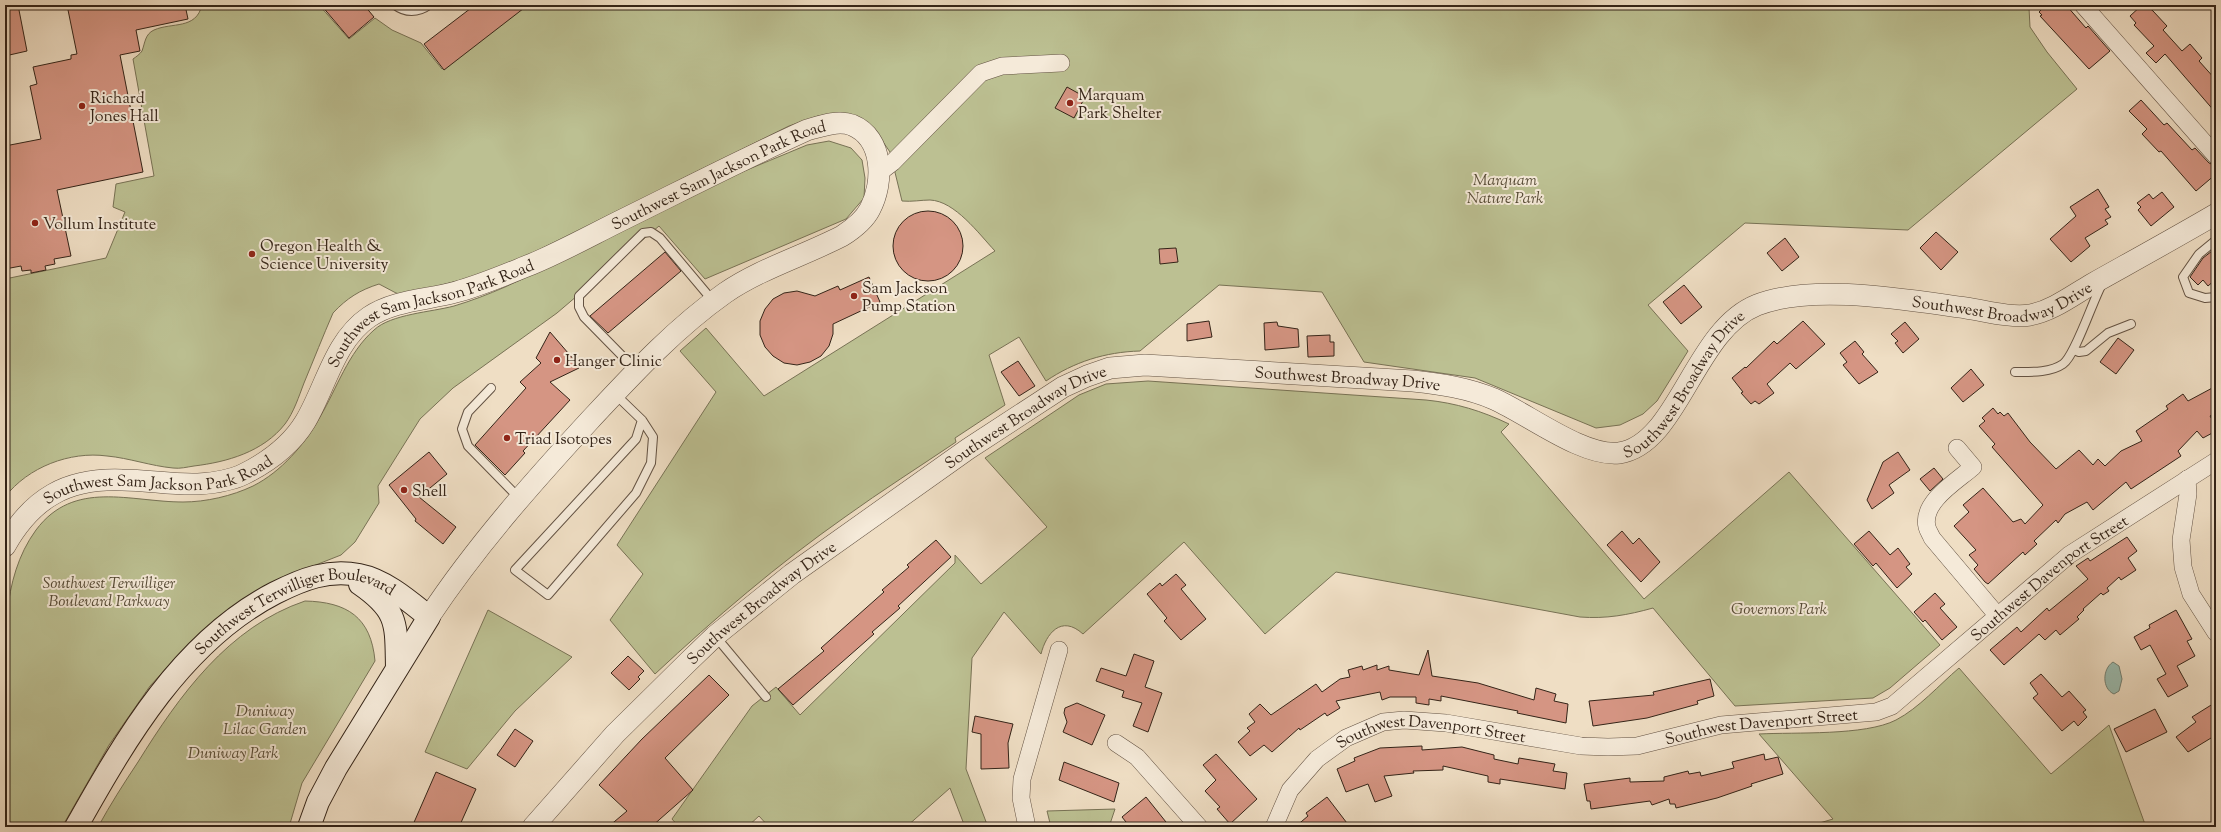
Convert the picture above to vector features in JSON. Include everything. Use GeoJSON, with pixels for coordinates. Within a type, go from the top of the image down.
{"type":"FeatureCollection","features":[{"type":"Feature","properties":{"kind":"main road","name":"Southwest Terwilliger Boulevard"},"geometry":{"type":"LineString","coordinates":[[76,827],[94,794],[142,720],[197,650],[224,626],[261,601],[297,582],[317,575],[344,573],[361,575],[376,581],[429,617]]}},
{"type":"Feature","properties":{"kind":"main road"},"geometry":{"type":"LineString","coordinates":[[344,573],[379,598],[393,616],[396,639],[397,668]]}},
{"type":"Feature","properties":{"kind":"main road"},"geometry":{"type":"LineString","coordinates":[[309,827],[318,802],[336,768],[429,617]]}},
{"type":"Feature","properties":{"kind":"street"},"geometry":{"type":"LineString","coordinates":[[2083,5],[2216,156]]}},
{"type":"Feature","properties":{"kind":"street"},"geometry":{"type":"LineString","coordinates":[[880,172],[893,162],[981,73],[1002,66],[1061,63]]}},
{"type":"Feature","properties":{"kind":"street","name":"Southwest Sam Jackson Park Road"},"geometry":{"type":"LineString","coordinates":[[5,546],[21,520],[38,503],[51,494],[74,485],[108,480],[172,485],[211,483],[230,479],[263,463],[290,441],[305,422],[341,348],[350,336],[360,324],[384,308],[457,292],[533,264],[762,150],[820,126],[841,123],[851,125],[861,130],[870,140],[874,148],[880,172],[878,190],[870,210],[855,228],[820,248],[755,276],[714,302],[678,330],[636,370],[520,499],[472,556],[429,617]]}},
{"type":"Feature","properties":{"kind":"street","name":"Southwest Broadway Drive"},"geometry":{"type":"LineString","coordinates":[[533,827],[615,734],[715,636],[792,574],[968,449],[1063,387],[1087,376],[1110,368],[1145,365],[1195,366],[1413,381],[1449,385],[1493,399],[1584,447],[1617,453],[1635,448],[1653,434],[1712,343],[1732,322],[1755,306],[1796,295],[1848,296],[1905,300],[2006,314],[2029,315],[2049,308],[2216,214]]}},
{"type":"Feature","properties":{"kind":"street"},"geometry":{"type":"LineString","coordinates":[[1957,448],[1973,467],[1931,505],[1927,515],[1927,527],[1932,538],[1997,615]]}},
{"type":"Feature","properties":{"kind":"street","name":"Southwest Davenport Street"},"geometry":{"type":"LineString","coordinates":[[1274,827],[1290,790],[1317,759],[1346,738],[1383,722],[1404,720],[1446,724],[1581,746],[1608,748],[1637,746],[1721,725],[1876,712],[1892,706],[2069,555],[2216,461]]}},
{"type":"Feature","properties":{"kind":"street"},"geometry":{"type":"LineString","coordinates":[[2186,479],[2188,494],[2181,540],[2183,567],[2191,594],[2216,633]]}},
{"type":"Feature","properties":{"kind":"street"},"geometry":{"type":"LineString","coordinates":[[1027,827],[1021,798],[1022,779],[1059,650]]}},
{"type":"Feature","properties":{"kind":"street"},"geometry":{"type":"LineString","coordinates":[[1116,743],[1137,757],[1199,827]]}},
{"type":"Feature","properties":{"kind":"lane"},"geometry":{"type":"LineString","coordinates":[[396,5],[416,12],[429,5]]}},
{"type":"Feature","properties":{"kind":"lane"},"geometry":{"type":"LineString","coordinates":[[636,370],[584,317],[579,307],[579,296],[643,233],[651,232],[660,238],[714,302]]}},
{"type":"Feature","properties":{"kind":"lane"},"geometry":{"type":"LineString","coordinates":[[2216,240],[2199,254],[2183,277],[2189,293],[2205,298],[2216,297]]}},
{"type":"Feature","properties":{"kind":"lane"},"geometry":{"type":"LineString","coordinates":[[2015,372],[2041,371],[2064,364],[2074,350],[2106,277]]}},
{"type":"Feature","properties":{"kind":"lane"},"geometry":{"type":"LineString","coordinates":[[2074,350],[2078,352],[2086,351],[2108,333],[2130,324]]}},
{"type":"Feature","properties":{"kind":"lane"},"geometry":{"type":"LineString","coordinates":[[491,388],[468,412],[462,429],[468,446],[520,499]]}},
{"type":"Feature","properties":{"kind":"lane"},"geometry":{"type":"LineString","coordinates":[[615,394],[642,420],[653,437],[651,463],[636,493],[548,595],[515,570],[636,440],[642,420]]}},
{"type":"Feature","properties":{"kind":"lane"},"geometry":{"type":"LineString","coordinates":[[715,636],[766,697]]}},
{"type":"Feature","properties":{"kind":"green space","name":"Marquam Nature Park"},"geometry":{"type":"Polygon","coordinates":[[[202,5],[319,5],[349,39],[375,18],[392,30],[421,43],[442,69],[521,7],[520,5],[2031,5],[2029,8],[2030,27],[2047,52],[2077,89],[1908,230],[1745,223],[1648,305],[1688,351],[1657,401],[1643,414],[1620,425],[1596,428],[1475,378],[1364,362],[1322,292],[1219,285],[1140,351],[1114,353],[1090,359],[1068,368],[1046,381],[1019,337],[989,355],[1005,405],[955,438],[956,442],[886,488],[795,553],[724,612],[655,674],[610,620],[643,574],[617,545],[716,392],[680,351],[706,328],[764,396],[995,251],[966,220],[948,206],[930,200],[902,201],[890,152],[881,139],[832,114],[818,116],[789,126],[516,261],[476,276],[404,295],[396,293],[379,284],[354,295],[333,313],[296,404],[285,424],[276,434],[255,449],[219,462],[178,468],[156,466],[115,457],[93,455],[79,456],[51,463],[25,477],[14,486],[5,497],[5,279],[106,258],[125,212],[113,207],[116,184],[154,176],[133,59],[142,51],[146,39],[151,32],[161,28],[189,22],[199,13],[202,5]]]}},
{"type":"Feature","properties":{"kind":"green space","name":"Southwest Terwilliger Boulevard Parkway"},"geometry":{"type":"Polygon","coordinates":[[[829,141],[851,148],[862,160],[865,178],[864,198],[846,219],[705,279],[659,226],[557,313],[453,388],[420,419],[378,486],[379,503],[355,542],[341,555],[275,581],[186,647],[150,686],[109,745],[62,827],[5,827],[5,637],[10,592],[24,549],[36,530],[51,514],[68,504],[85,499],[123,497],[192,502],[210,500],[245,490],[273,473],[300,447],[320,417],[357,349],[374,330],[381,325],[391,320],[412,314],[454,306],[493,292],[544,269],[638,219],[694,193],[807,145],[829,141]]]}},
{"type":"Feature","properties":{"kind":"green space","name":"Governors Park"},"geometry":{"type":"Polygon","coordinates":[[[1148,381],[1437,401],[1479,411],[1499,419],[1509,424],[1501,432],[1644,599],[1789,472],[1940,645],[1890,688],[1873,698],[1735,706],[1653,608],[1617,616],[1580,617],[1336,572],[1265,634],[1184,542],[1083,634],[1075,628],[1061,626],[1051,634],[1043,647],[1041,654],[1004,612],[972,658],[966,769],[988,827],[965,827],[950,788],[906,827],[769,827],[759,816],[747,827],[679,827],[672,819],[752,706],[776,687],[800,715],[955,563],[955,555],[981,584],[1047,527],[985,458],[1079,395],[1106,384],[1148,381]]]}},
{"type":"Feature","properties":{"kind":"green space","name":"Duniway Park"},"geometry":{"type":"Polygon","coordinates":[[[305,601],[333,605],[345,609],[354,615],[362,623],[368,633],[373,646],[375,661],[302,783],[289,827],[98,827],[122,786],[154,737],[208,666],[229,646],[252,628],[277,613],[305,601]]]}},
{"type":"Feature","properties":{"kind":"green space"},"geometry":{"type":"Polygon","coordinates":[[[488,610],[572,657],[515,711],[467,769],[425,752],[488,610]]]}},
{"type":"Feature","properties":{"kind":"green space"},"geometry":{"type":"Polygon","coordinates":[[[1959,668],[2051,774],[2109,725],[2146,827],[1806,827],[1833,819],[1759,734],[1849,731],[1883,725],[1896,720],[1913,709],[1959,668]]]}},
{"type":"Feature","properties":{"kind":"green space"},"geometry":{"type":"Polygon","coordinates":[[[1115,809],[1109,827],[1051,827],[1047,811],[1115,809]]]}},
{"type":"Feature","properties":{"kind":"water"},"geometry":{"type":"Polygon","coordinates":[[[2113,662],[2119,666],[2122,679],[2119,691],[2114,694],[2107,688],[2105,679],[2107,669],[2113,662]]]}},
{"type":"Feature","properties":{"kind":"building"},"geometry":{"type":"Polygon","coordinates":[[[5,5],[18,5],[27,51],[5,56],[5,5]]]}},
{"type":"Feature","properties":{"kind":"building","name":"Richard Jones Hall"},"geometry":{"type":"Polygon","coordinates":[[[67,5],[185,5],[188,19],[136,30],[140,51],[120,55],[143,172],[57,190],[71,256],[54,259],[55,264],[45,266],[46,270],[31,273],[31,270],[22,271],[21,266],[5,269],[5,146],[41,139],[30,86],[37,84],[33,67],[71,59],[71,55],[77,54],[67,5]]]}},
{"type":"Feature","properties":{"kind":"building"},"geometry":{"type":"Polygon","coordinates":[[[321,5],[364,5],[374,17],[349,38],[321,5]]]}},
{"type":"Feature","properties":{"kind":"building"},"geometry":{"type":"Polygon","coordinates":[[[475,5],[528,5],[444,70],[424,44],[475,5]]]}},
{"type":"Feature","properties":{"kind":"building"},"geometry":{"type":"Polygon","coordinates":[[[2046,5],[2066,5],[2086,28],[2088,26],[2110,51],[2089,69],[2040,16],[2042,15],[2039,12],[2046,5]]]}},
{"type":"Feature","properties":{"kind":"building"},"geometry":{"type":"Polygon","coordinates":[[[2142,5],[2146,5],[2167,26],[2163,30],[2182,51],[2190,44],[2202,58],[2199,61],[2216,80],[2216,113],[2165,54],[2156,63],[2146,53],[2154,46],[2134,25],[2136,23],[2130,16],[2142,5]]]}},
{"type":"Feature","properties":{"kind":"building","name":"Marquam Park Shelter"},"geometry":{"type":"Polygon","coordinates":[[[1067,87],[1085,97],[1074,118],[1055,108],[1067,87]]]}},
{"type":"Feature","properties":{"kind":"building"},"geometry":{"type":"Polygon","coordinates":[[[2141,100],[2164,125],[2167,123],[2192,150],[2195,148],[2209,163],[2216,166],[2216,174],[2196,191],[2161,151],[2159,152],[2142,134],[2147,129],[2129,111],[2141,100]]]}},
{"type":"Feature","properties":{"kind":"building"},"geometry":{"type":"Polygon","coordinates":[[[2098,189],[2109,207],[2105,209],[2111,217],[2105,220],[2108,224],[2085,238],[2090,246],[2071,262],[2050,239],[2076,216],[2070,207],[2098,189]]]}},
{"type":"Feature","properties":{"kind":"building"},"geometry":{"type":"Polygon","coordinates":[[[2162,192],[2174,207],[2151,226],[2138,210],[2141,207],[2137,203],[2149,194],[2153,199],[2162,192]]]}},
{"type":"Feature","properties":{"kind":"building"},"geometry":{"type":"Polygon","coordinates":[[[928,211],[941,214],[953,221],[960,233],[963,246],[960,259],[953,271],[941,278],[928,281],[915,278],[903,271],[896,259],[893,246],[896,233],[903,221],[915,214],[928,211]]]}},
{"type":"Feature","properties":{"kind":"building"},"geometry":{"type":"Polygon","coordinates":[[[1936,232],[1958,252],[1941,270],[1920,248],[1936,232]]]}},
{"type":"Feature","properties":{"kind":"building"},"geometry":{"type":"Polygon","coordinates":[[[1785,238],[1799,257],[1782,271],[1767,253],[1785,238]]]}},
{"type":"Feature","properties":{"kind":"building"},"geometry":{"type":"Polygon","coordinates":[[[1176,248],[1178,262],[1160,264],[1159,249],[1176,248]]]}},
{"type":"Feature","properties":{"kind":"building"},"geometry":{"type":"Polygon","coordinates":[[[2212,251],[2216,255],[2216,279],[2208,286],[2203,280],[2198,285],[2190,277],[2203,258],[2212,251]]]}},
{"type":"Feature","properties":{"kind":"building"},"geometry":{"type":"Polygon","coordinates":[[[665,252],[681,271],[608,333],[590,316],[665,252]]]}},
{"type":"Feature","properties":{"kind":"building"},"geometry":{"type":"Polygon","coordinates":[[[869,277],[880,302],[833,324],[833,334],[829,346],[821,356],[810,362],[797,365],[784,363],[773,356],[765,347],[760,335],[760,321],[765,309],[773,299],[784,293],[797,291],[815,296],[838,286],[840,290],[869,277]]]}},
{"type":"Feature","properties":{"kind":"building"},"geometry":{"type":"Polygon","coordinates":[[[1684,285],[1702,307],[1681,324],[1663,302],[1684,285]]]}},
{"type":"Feature","properties":{"kind":"building"},"geometry":{"type":"Polygon","coordinates":[[[1209,321],[1212,337],[1187,341],[1187,324],[1209,321]]]}},
{"type":"Feature","properties":{"kind":"building"},"geometry":{"type":"Polygon","coordinates":[[[1803,321],[1825,344],[1796,369],[1790,363],[1767,384],[1774,393],[1759,404],[1755,401],[1751,404],[1741,393],[1743,392],[1732,378],[1745,367],[1746,368],[1774,341],[1777,344],[1803,321]]]}},
{"type":"Feature","properties":{"kind":"building"},"geometry":{"type":"Polygon","coordinates":[[[1277,322],[1278,326],[1298,329],[1299,347],[1265,350],[1264,323],[1277,322]]]}},
{"type":"Feature","properties":{"kind":"building"},"geometry":{"type":"Polygon","coordinates":[[[1905,322],[1919,339],[1903,353],[1895,343],[1898,341],[1891,334],[1905,322]]]}},
{"type":"Feature","properties":{"kind":"building","name":"Triad Isotopes"},"geometry":{"type":"Polygon","coordinates":[[[550,332],[575,361],[579,368],[550,382],[570,400],[523,451],[525,453],[505,475],[475,445],[526,388],[520,382],[541,363],[536,358],[550,332]]]}},
{"type":"Feature","properties":{"kind":"building"},"geometry":{"type":"Polygon","coordinates":[[[1330,335],[1330,342],[1334,342],[1334,356],[1308,357],[1307,336],[1330,335]]]}},
{"type":"Feature","properties":{"kind":"building"},"geometry":{"type":"Polygon","coordinates":[[[2118,338],[2134,350],[2116,374],[2100,362],[2118,338]]]}},
{"type":"Feature","properties":{"kind":"building"},"geometry":{"type":"Polygon","coordinates":[[[1855,341],[1864,352],[1862,354],[1878,372],[1859,384],[1843,365],[1847,362],[1840,353],[1855,341]]]}},
{"type":"Feature","properties":{"kind":"building"},"geometry":{"type":"Polygon","coordinates":[[[1018,361],[1035,386],[1019,396],[1001,372],[1018,361]]]}},
{"type":"Feature","properties":{"kind":"building"},"geometry":{"type":"Polygon","coordinates":[[[1971,369],[1984,385],[1963,402],[1951,388],[1971,369]]]}},
{"type":"Feature","properties":{"kind":"building"},"geometry":{"type":"Polygon","coordinates":[[[2216,386],[2216,412],[2210,416],[2216,426],[2216,431],[2203,438],[2197,431],[2178,451],[2181,456],[2131,489],[2126,482],[2093,510],[2087,502],[2065,514],[2058,523],[2056,520],[2034,541],[2037,544],[2025,555],[2023,552],[1988,584],[1974,569],[1978,565],[1969,555],[1976,550],[1954,526],[1969,512],[1963,505],[1983,488],[2013,522],[2021,519],[2025,524],[2043,505],[1992,447],[1995,444],[1979,426],[1985,421],[1982,418],[1993,408],[1998,414],[2000,412],[2004,416],[2008,413],[2030,442],[2056,469],[2079,450],[2093,465],[2098,459],[2105,466],[2121,451],[2142,441],[2136,431],[2168,409],[2166,406],[2183,394],[2188,401],[2216,386]]]}},
{"type":"Feature","properties":{"kind":"building"},"geometry":{"type":"Polygon","coordinates":[[[429,452],[447,474],[419,497],[456,527],[443,544],[415,521],[416,519],[389,485],[429,452]]]}},
{"type":"Feature","properties":{"kind":"building"},"geometry":{"type":"Polygon","coordinates":[[[1898,452],[1910,470],[1889,485],[1894,493],[1872,509],[1867,500],[1883,462],[1898,452]]]}},
{"type":"Feature","properties":{"kind":"building"},"geometry":{"type":"Polygon","coordinates":[[[1934,468],[1943,479],[1930,491],[1920,479],[1934,468]]]}},
{"type":"Feature","properties":{"kind":"building"},"geometry":{"type":"Polygon","coordinates":[[[1622,531],[1633,544],[1639,538],[1660,562],[1641,582],[1607,545],[1622,531]]]}},
{"type":"Feature","properties":{"kind":"building"},"geometry":{"type":"Polygon","coordinates":[[[1869,531],[1890,555],[1898,548],[1910,564],[1906,567],[1912,574],[1897,588],[1876,563],[1873,566],[1854,544],[1869,531]]]}},
{"type":"Feature","properties":{"kind":"building"},"geometry":{"type":"Polygon","coordinates":[[[2127,537],[2137,551],[2128,558],[2136,570],[2121,580],[2119,577],[2107,588],[2109,591],[2103,595],[2101,593],[2083,609],[2084,610],[2077,617],[2079,619],[2060,635],[2056,630],[2045,640],[2039,634],[2004,665],[1990,650],[2017,627],[2021,632],[2047,608],[2049,611],[2088,579],[2076,566],[2088,558],[2090,561],[2127,537]]]}},
{"type":"Feature","properties":{"kind":"building"},"geometry":{"type":"Polygon","coordinates":[[[936,540],[951,557],[898,606],[900,608],[872,632],[874,634],[793,705],[778,689],[824,651],[821,648],[884,592],[882,590],[909,567],[907,565],[936,540]]]}},
{"type":"Feature","properties":{"kind":"building"},"geometry":{"type":"Polygon","coordinates":[[[1176,574],[1186,585],[1181,589],[1206,619],[1181,640],[1164,621],[1167,618],[1147,594],[1160,583],[1162,586],[1176,574]]]}},
{"type":"Feature","properties":{"kind":"building"},"geometry":{"type":"Polygon","coordinates":[[[1935,593],[1945,604],[1940,608],[1957,627],[1942,640],[1925,620],[1923,622],[1914,612],[1935,593]]]}},
{"type":"Feature","properties":{"kind":"building"},"geometry":{"type":"Polygon","coordinates":[[[2176,610],[2192,639],[2187,641],[2195,656],[2177,666],[2188,686],[2168,697],[2157,679],[2166,674],[2150,645],[2141,650],[2134,637],[2150,628],[2149,625],[2176,610]]]}},
{"type":"Feature","properties":{"kind":"building"},"geometry":{"type":"Polygon","coordinates":[[[1428,650],[1432,676],[1478,683],[1534,700],[1536,688],[1556,694],[1554,701],[1568,704],[1566,723],[1517,713],[1518,711],[1441,696],[1441,701],[1429,699],[1429,705],[1416,703],[1416,697],[1390,697],[1382,700],[1380,692],[1336,701],[1340,708],[1327,716],[1325,713],[1300,730],[1299,728],[1272,752],[1264,745],[1250,756],[1238,742],[1250,731],[1247,728],[1255,722],[1249,714],[1260,704],[1271,715],[1316,684],[1322,692],[1340,679],[1350,677],[1348,670],[1362,666],[1363,670],[1377,665],[1377,670],[1389,666],[1389,670],[1419,675],[1428,650]]]}},
{"type":"Feature","properties":{"kind":"building"},"geometry":{"type":"Polygon","coordinates":[[[1134,654],[1154,661],[1145,687],[1162,693],[1148,732],[1133,726],[1142,703],[1122,697],[1124,691],[1096,681],[1101,668],[1126,676],[1134,654]]]}},
{"type":"Feature","properties":{"kind":"building"},"geometry":{"type":"Polygon","coordinates":[[[628,656],[644,671],[638,677],[640,679],[629,690],[611,673],[628,656]]]}},
{"type":"Feature","properties":{"kind":"building"},"geometry":{"type":"Polygon","coordinates":[[[2041,674],[2062,697],[2069,691],[2086,710],[2083,712],[2087,717],[2078,726],[2074,721],[2062,731],[2033,698],[2038,694],[2030,683],[2041,674]]]}},
{"type":"Feature","properties":{"kind":"building"},"geometry":{"type":"Polygon","coordinates":[[[709,675],[729,695],[665,758],[693,790],[651,827],[608,827],[627,811],[599,785],[642,739],[709,675]]]}},
{"type":"Feature","properties":{"kind":"building"},"geometry":{"type":"Polygon","coordinates":[[[1710,679],[1714,696],[1697,701],[1698,704],[1647,718],[1593,726],[1589,701],[1654,695],[1653,692],[1710,679]]]}},
{"type":"Feature","properties":{"kind":"building"},"geometry":{"type":"Polygon","coordinates":[[[2216,702],[2216,735],[2188,752],[2176,737],[2196,722],[2192,717],[2216,702]]]}},
{"type":"Feature","properties":{"kind":"building"},"geometry":{"type":"Polygon","coordinates":[[[1077,703],[1105,715],[1092,745],[1063,732],[1067,722],[1064,713],[1065,708],[1077,703]]]}},
{"type":"Feature","properties":{"kind":"building"},"geometry":{"type":"Polygon","coordinates":[[[2155,709],[2167,732],[2126,752],[2114,729],[2155,709]]]}},
{"type":"Feature","properties":{"kind":"building"},"geometry":{"type":"Polygon","coordinates":[[[975,716],[1013,724],[1008,743],[1009,768],[981,769],[981,734],[972,732],[975,716]]]}},
{"type":"Feature","properties":{"kind":"building"},"geometry":{"type":"Polygon","coordinates":[[[515,729],[533,741],[515,767],[497,755],[515,729]]]}},
{"type":"Feature","properties":{"kind":"building"},"geometry":{"type":"Polygon","coordinates":[[[1422,746],[1422,750],[1462,747],[1494,755],[1494,759],[1518,764],[1519,758],[1555,764],[1553,771],[1567,773],[1565,789],[1500,779],[1500,784],[1488,782],[1488,776],[1443,766],[1443,770],[1413,771],[1414,773],[1384,776],[1392,796],[1375,802],[1368,784],[1346,792],[1337,769],[1355,761],[1354,758],[1380,748],[1422,746]]]}},
{"type":"Feature","properties":{"kind":"building"},"geometry":{"type":"Polygon","coordinates":[[[1216,754],[1257,799],[1230,824],[1217,809],[1220,807],[1205,791],[1216,780],[1203,765],[1216,754]]]}},
{"type":"Feature","properties":{"kind":"building"},"geometry":{"type":"Polygon","coordinates":[[[1764,754],[1765,760],[1778,757],[1783,774],[1751,784],[1752,786],[1717,798],[1676,808],[1675,804],[1670,804],[1669,799],[1652,805],[1650,801],[1591,809],[1590,801],[1587,801],[1584,784],[1630,778],[1630,782],[1664,781],[1664,777],[1688,771],[1689,774],[1700,772],[1701,776],[1734,768],[1732,762],[1764,754]]]}},
{"type":"Feature","properties":{"kind":"building"},"geometry":{"type":"Polygon","coordinates":[[[1064,762],[1119,783],[1114,802],[1059,780],[1064,762]]]}},
{"type":"Feature","properties":{"kind":"building"},"geometry":{"type":"Polygon","coordinates":[[[436,772],[476,789],[459,827],[412,827],[436,772]]]}},
{"type":"Feature","properties":{"kind":"building"},"geometry":{"type":"Polygon","coordinates":[[[1146,797],[1170,827],[1130,827],[1122,817],[1146,797]]]}},
{"type":"Feature","properties":{"kind":"building"},"geometry":{"type":"Polygon","coordinates":[[[1327,797],[1350,827],[1295,827],[1308,816],[1306,813],[1327,797]]]}},
{"type":"Feature","properties":{"kind":"place","name":"Marquam Park Shelter"},"geometry":{"type":"Point","coordinates":[1070,103]}},
{"type":"Feature","properties":{"kind":"place","name":"Richard Jones Hall"},"geometry":{"type":"Point","coordinates":[82,106]}},
{"type":"Feature","properties":{"kind":"place","name":"Vollum Institute"},"geometry":{"type":"Point","coordinates":[35,223]}},
{"type":"Feature","properties":{"kind":"place","name":"Oregon Health & Science University"},"geometry":{"type":"Point","coordinates":[252,254]}},
{"type":"Feature","properties":{"kind":"place","name":"Sam Jackson Pump Station"},"geometry":{"type":"Point","coordinates":[854,296]}},
{"type":"Feature","properties":{"kind":"place","name":"Hanger Clinic"},"geometry":{"type":"Point","coordinates":[557,360]}},
{"type":"Feature","properties":{"kind":"place","name":"Triad Isotopes"},"geometry":{"type":"Point","coordinates":[507,438]}},
{"type":"Feature","properties":{"kind":"place","name":"Shell"},"geometry":{"type":"Point","coordinates":[404,490]}},
{"type":"Feature","properties":{"kind":"park label","name":"Duniway Lilac Garden"},"geometry":{"type":"Point","coordinates":[265,719]}}]}
